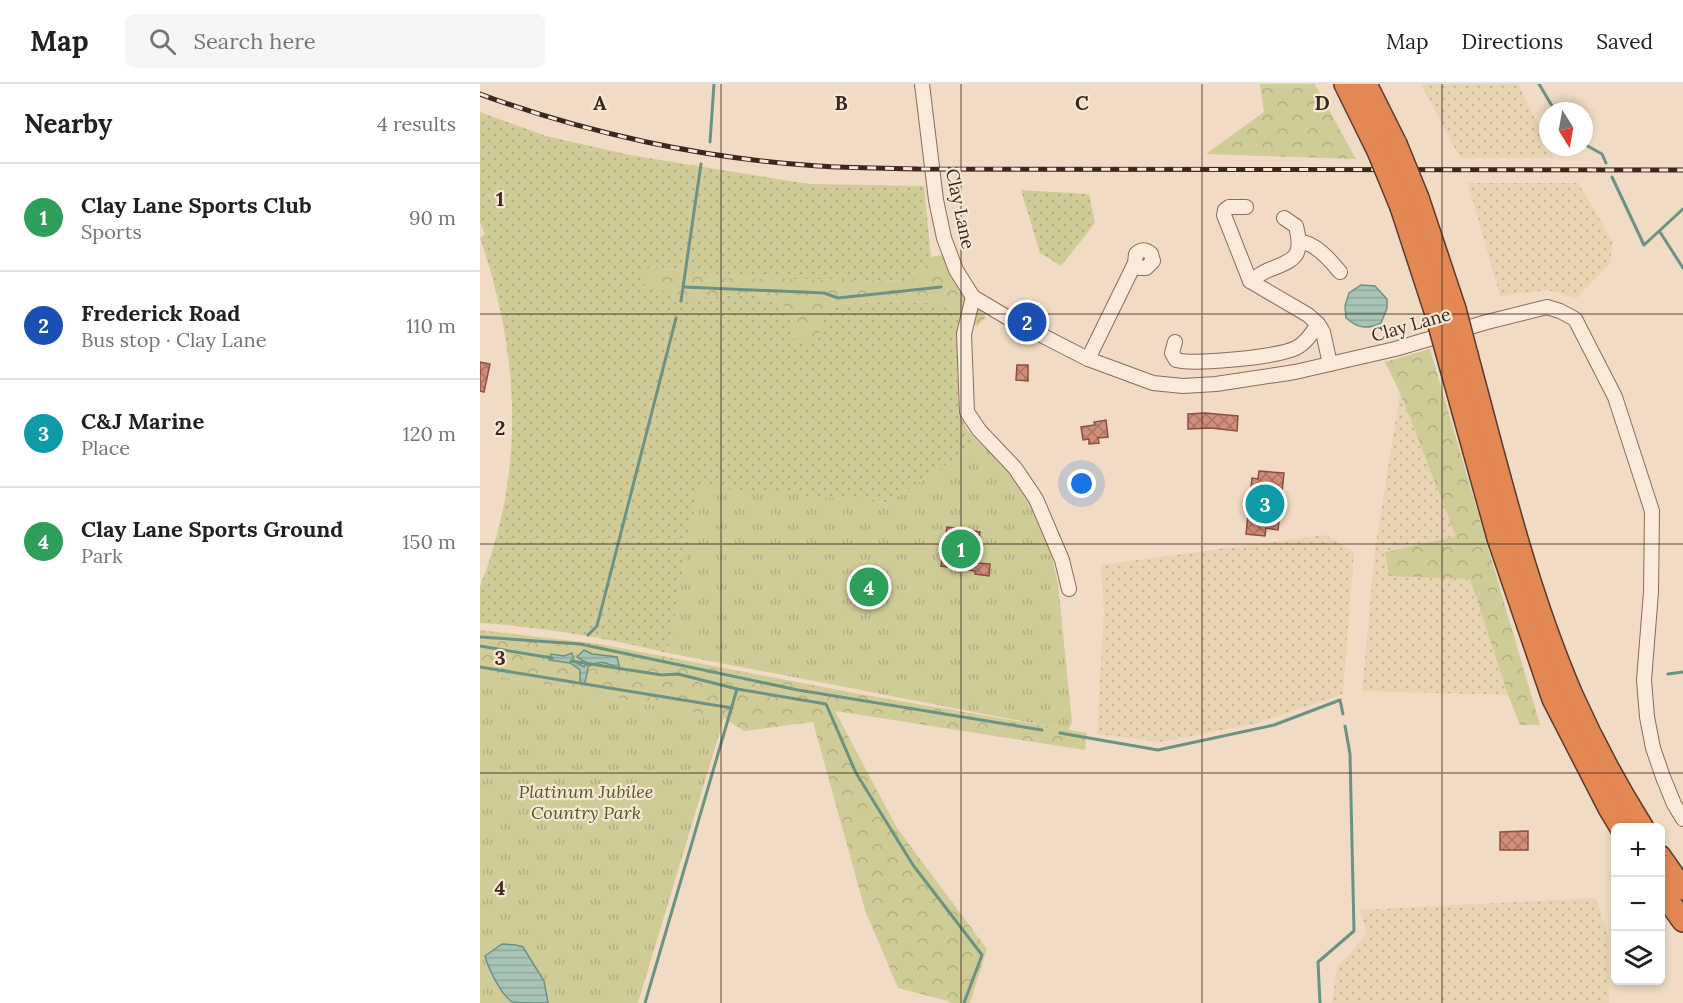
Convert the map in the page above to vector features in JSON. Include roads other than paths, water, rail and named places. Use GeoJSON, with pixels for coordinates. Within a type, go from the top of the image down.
{"type":"FeatureCollection","features":[{"type":"Feature","properties":{"kind":"highway"},"geometry":{"type":"LineString","coordinates":[[1345,84],[1387,147]]}},
{"type":"Feature","properties":{"kind":"highway"},"geometry":{"type":"LineString","coordinates":[[1366,84],[1387,147],[1410,202],[1458,358],[1548,632],[1573,695],[1625,800],[1639,823]]}},
{"type":"Feature","properties":{"kind":"highway"},"geometry":{"type":"LineString","coordinates":[[1458,358],[1498,538],[1553,699],[1617,823]]}},
{"type":"Feature","properties":{"kind":"highway"},"geometry":{"type":"LineString","coordinates":[[1665,863],[1683,889]]}},
{"type":"Feature","properties":{"kind":"highway"},"geometry":{"type":"LineString","coordinates":[[1665,897],[1683,921]]}},
{"type":"Feature","properties":{"kind":"street","name":"Clay Lane"},"geometry":{"type":"LineString","coordinates":[[923,84],[936,200],[944,238],[956,270],[974,297],[1010,319],[1088,359],[1153,383],[1183,386],[1216,384],[1295,372],[1395,349],[1547,307],[1575,319],[1615,397],[1652,512],[1651,592],[1644,680],[1647,717],[1653,748],[1663,777],[1683,819]]}},
{"type":"Feature","properties":{"kind":"street"},"geometry":{"type":"LineString","coordinates":[[1246,207],[1229,207],[1225,210],[1224,215],[1250,281],[1301,311],[1318,324],[1323,332],[1330,364]]}},
{"type":"Feature","properties":{"kind":"street"},"geometry":{"type":"LineString","coordinates":[[1250,281],[1268,270],[1291,261],[1297,253],[1299,242],[1296,226],[1284,218]]}},
{"type":"Feature","properties":{"kind":"street"},"geometry":{"type":"LineString","coordinates":[[1299,242],[1305,242],[1330,260],[1340,272]]}},
{"type":"Feature","properties":{"kind":"street"},"geometry":{"type":"LineString","coordinates":[[1088,359],[1135,263]]}},
{"type":"Feature","properties":{"kind":"street"},"geometry":{"type":"LineString","coordinates":[[974,297],[964,334],[967,412],[979,430],[1015,468],[1036,499],[1062,560],[1069,589]]}},
{"type":"Feature","properties":{"kind":"street"},"geometry":{"type":"LineString","coordinates":[[1175,342],[1172,352],[1176,360],[1207,363],[1290,350],[1304,343],[1318,324]]}},
{"type":"Feature","properties":{"kind":"waterway"},"geometry":{"type":"LineString","coordinates":[[710,142],[714,84]]}},
{"type":"Feature","properties":{"kind":"waterway"},"geometry":{"type":"LineString","coordinates":[[1539,84],[1550,102]]}},
{"type":"Feature","properties":{"kind":"waterway"},"geometry":{"type":"LineString","coordinates":[[1593,149],[1602,154],[1606,163]]}},
{"type":"Feature","properties":{"kind":"waterway"},"geometry":{"type":"LineString","coordinates":[[681,301],[701,164]]}},
{"type":"Feature","properties":{"kind":"waterway"},"geometry":{"type":"LineString","coordinates":[[1612,177],[1644,245],[1683,209]]}},
{"type":"Feature","properties":{"kind":"waterway"},"geometry":{"type":"LineString","coordinates":[[1660,232],[1683,268]]}},
{"type":"Feature","properties":{"kind":"waterway"},"geometry":{"type":"LineString","coordinates":[[684,287],[824,293],[838,298],[941,287]]}},
{"type":"Feature","properties":{"kind":"waterway"},"geometry":{"type":"LineString","coordinates":[[588,635],[597,626],[676,318]]}},
{"type":"Feature","properties":{"kind":"waterway"},"geometry":{"type":"LineString","coordinates":[[480,637],[580,644],[798,690],[1042,730]]}},
{"type":"Feature","properties":{"kind":"waterway"},"geometry":{"type":"LineString","coordinates":[[480,646],[552,658]]}},
{"type":"Feature","properties":{"kind":"waterway"},"geometry":{"type":"LineString","coordinates":[[571,661],[662,675],[678,674],[737,689],[826,704],[856,773],[913,865],[982,955],[964,1003]]}},
{"type":"Feature","properties":{"kind":"waterway"},"geometry":{"type":"LineString","coordinates":[[480,667],[732,708]]}},
{"type":"Feature","properties":{"kind":"waterway"},"geometry":{"type":"LineString","coordinates":[[1668,674],[1683,672]]}},
{"type":"Feature","properties":{"kind":"waterway"},"geometry":{"type":"LineString","coordinates":[[645,1003],[737,689]]}},
{"type":"Feature","properties":{"kind":"waterway"},"geometry":{"type":"LineString","coordinates":[[1060,733],[1158,750],[1274,725],[1340,700],[1343,714]]}},
{"type":"Feature","properties":{"kind":"waterway"},"geometry":{"type":"LineString","coordinates":[[1320,1003],[1318,962],[1354,931],[1350,754],[1345,726]]}},
{"type":"Feature","properties":{"kind":"railway"},"geometry":{"type":"LineString","coordinates":[[480,94],[561,121],[646,142],[733,157],[818,166],[918,169],[1683,170]]}},
{"type":"Feature","properties":{"kind":"place","name":"Frederick Road"},"geometry":{"type":"Point","coordinates":[1027,322]}},
{"type":"Feature","properties":{"kind":"place","name":"C&J Marine"},"geometry":{"type":"Point","coordinates":[1265,504]}},
{"type":"Feature","properties":{"kind":"place","name":"Clay Lane Sports Club"},"geometry":{"type":"Point","coordinates":[961,549]}},
{"type":"Feature","properties":{"kind":"place","name":"Clay Lane Sports Ground"},"geometry":{"type":"Point","coordinates":[869,587]}},
{"type":"Feature","properties":{"kind":"park label","name":"Platinum Jubilee Country Park"},"geometry":{"type":"Point","coordinates":[586,802]}}]}
